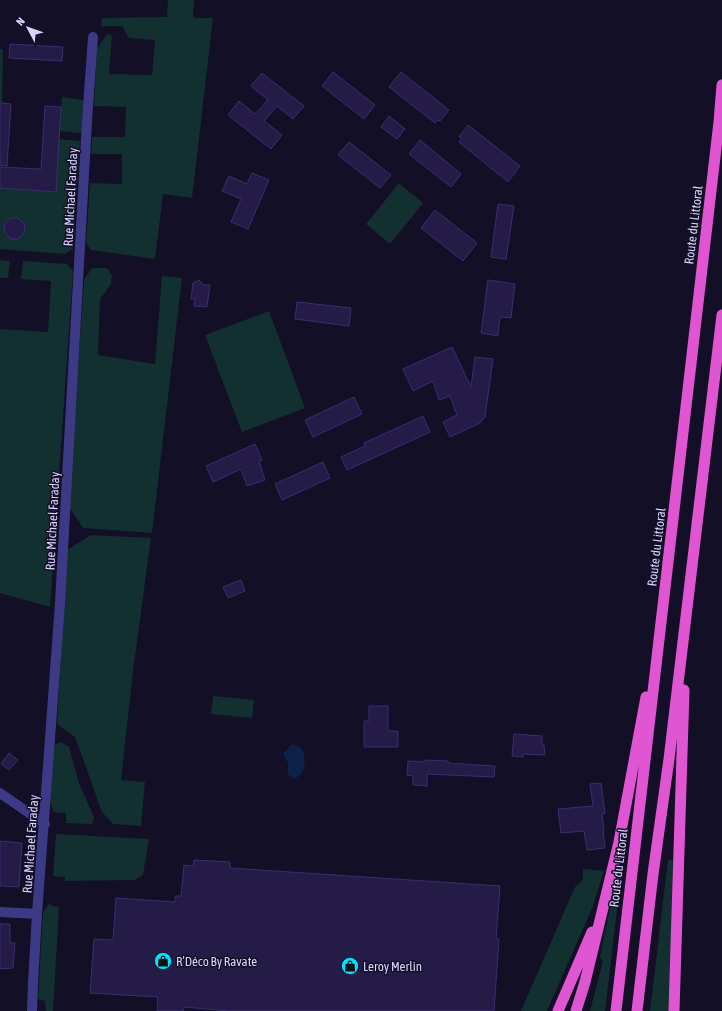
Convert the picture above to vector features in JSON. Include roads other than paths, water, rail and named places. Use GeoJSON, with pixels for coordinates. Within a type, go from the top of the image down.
{"type":"FeatureCollection","features":[{"type":"Feature","properties":{"kind":"highway","name":"Route du Littoral"},"geometry":{"type":"LineString","coordinates":[[616,1011],[722,85]]}},
{"type":"Feature","properties":{"kind":"highway"},"geometry":{"type":"LineString","coordinates":[[637,1011],[653,874],[687,615],[722,315]]}},
{"type":"Feature","properties":{"kind":"highway"},"geometry":{"type":"LineString","coordinates":[[576,1011],[585,982],[619,842],[664,602]]}},
{"type":"Feature","properties":{"kind":"highway"},"geometry":{"type":"LineString","coordinates":[[674,1011],[687,615]]}},
{"type":"Feature","properties":{"kind":"highway"},"geometry":{"type":"LineString","coordinates":[[558,1011],[604,902]]}},
{"type":"Feature","properties":{"kind":"street","name":"Rue Michael Faraday"},"geometry":{"type":"LineString","coordinates":[[33,1009],[37,914],[61,595],[93,37]]}},
{"type":"Feature","properties":{"kind":"street"},"geometry":{"type":"LineString","coordinates":[[0,793],[44,824]]}},
{"type":"Feature","properties":{"kind":"street"},"geometry":{"type":"LineString","coordinates":[[0,912],[37,914]]}},
{"type":"Feature","properties":{"kind":"water"},"geometry":{"type":"Polygon","coordinates":[[[291,745],[301,748],[305,760],[303,771],[295,779],[288,774],[288,763],[284,756],[284,752],[291,745]]]}},
{"type":"Feature","properties":{"kind":"place","name":"R’Déco By Ravate"},"geometry":{"type":"Point","coordinates":[163,961]}},
{"type":"Feature","properties":{"kind":"place","name":"Leroy Merlin"},"geometry":{"type":"Point","coordinates":[350,966]}}]}
